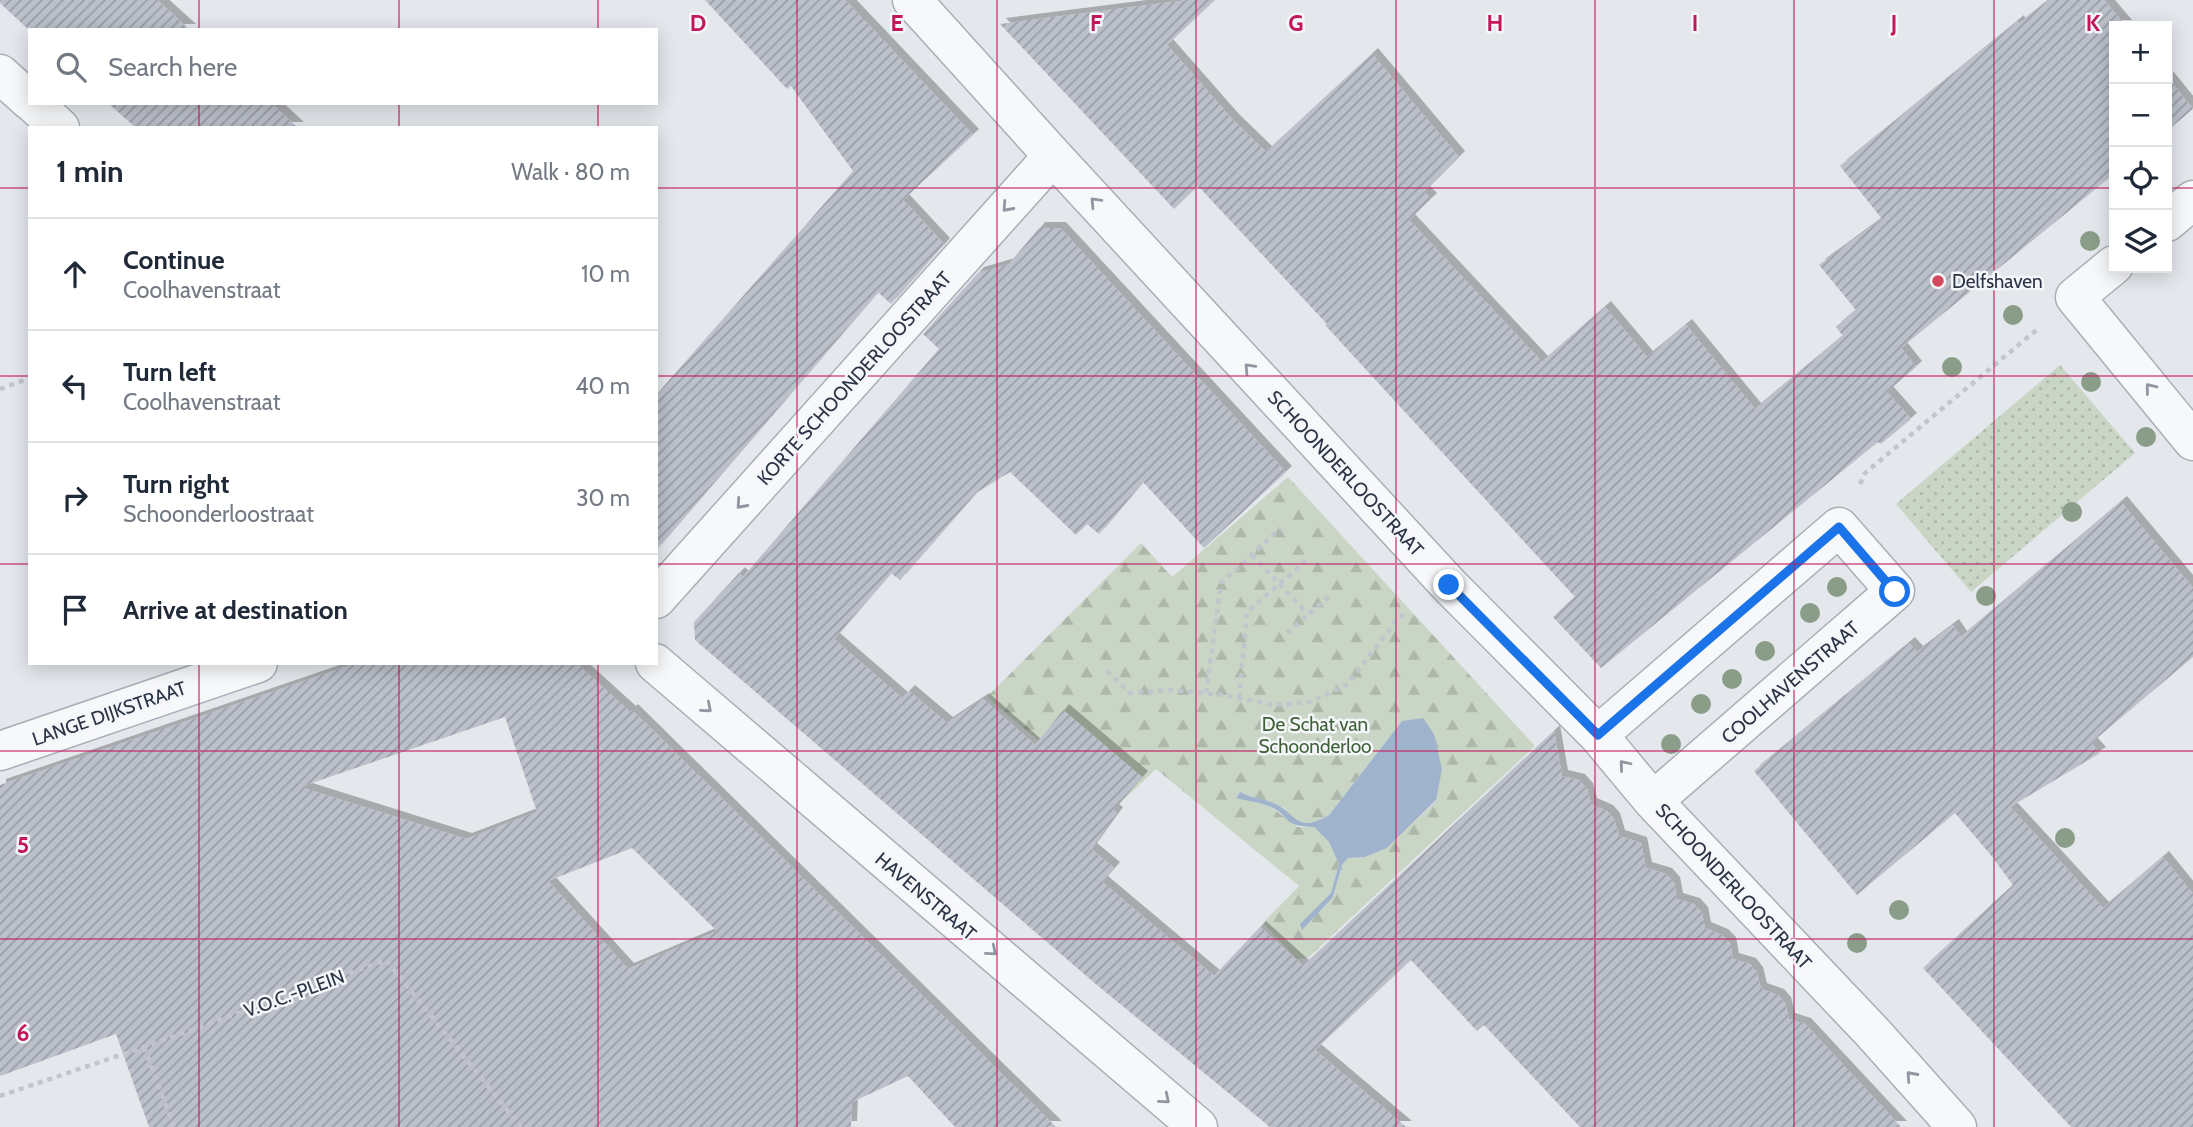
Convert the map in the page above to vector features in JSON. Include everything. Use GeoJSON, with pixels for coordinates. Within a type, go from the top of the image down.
{"type":"FeatureCollection","features":[{"type":"Feature","properties":{"kind":"street","name":"SCHOONDERLOOSTRAAT"},"geometry":{"type":"LineString","coordinates":[[912,0],[1444,579],[1598,735],[1653,801],[1874,1034],[1957,1127]]}},
{"type":"Feature","properties":{"kind":"street"},"geometry":{"type":"LineString","coordinates":[[0,74],[28,99]]}},
{"type":"Feature","properties":{"kind":"street"},"geometry":{"type":"LineString","coordinates":[[34,105],[58,126]]}},
{"type":"Feature","properties":{"kind":"street","name":"KORTE SCHOONDERLOOSTRAAT"},"geometry":{"type":"LineString","coordinates":[[658,597],[1053,156]]}},
{"type":"Feature","properties":{"kind":"street"},"geometry":{"type":"LineString","coordinates":[[2172,218],[2193,200]]}},
{"type":"Feature","properties":{"kind":"street"},"geometry":{"type":"LineString","coordinates":[[2109,269],[2075,297],[2193,441]]}},
{"type":"Feature","properties":{"kind":"street"},"geometry":{"type":"LineString","coordinates":[[1598,735],[1839,527]]}},
{"type":"Feature","properties":{"kind":"street","name":"COOLHAVENSTRAAT"},"geometry":{"type":"LineString","coordinates":[[1653,801],[1895,592],[1839,527]]}},
{"type":"Feature","properties":{"kind":"street","name":"LANGE DIJKSTRAAT"},"geometry":{"type":"LineString","coordinates":[[0,751],[252,665]]}},
{"type":"Feature","properties":{"kind":"street","name":"HAVENSTRAAT"},"geometry":{"type":"LineString","coordinates":[[657,665],[1198,1127]]}},
{"type":"Feature","properties":{"kind":"path"},"geometry":{"type":"LineString","coordinates":[[1839,527],[1865,474],[2075,297]]}},
{"type":"Feature","properties":{"kind":"path"},"geometry":{"type":"LineString","coordinates":[[0,389],[28,379]]}},
{"type":"Feature","properties":{"kind":"path"},"geometry":{"type":"LineString","coordinates":[[1206,693],[1222,583],[1281,528]]}},
{"type":"Feature","properties":{"kind":"path"},"geometry":{"type":"LineString","coordinates":[[1252,555],[1308,614]]}},
{"type":"Feature","properties":{"kind":"path"},"geometry":{"type":"LineString","coordinates":[[1238,698],[1247,612],[1306,561]]}},
{"type":"Feature","properties":{"kind":"path"},"geometry":{"type":"LineString","coordinates":[[1107,671],[1130,693],[1173,690],[1273,705],[1310,702],[1348,684],[1396,620],[1444,579]]}},
{"type":"Feature","properties":{"kind":"path"},"geometry":{"type":"LineString","coordinates":[[1287,633],[1332,594]]}},
{"type":"Feature","properties":{"kind":"path","name":"V.O.C.-PLEIN"},"geometry":{"type":"LineString","coordinates":[[0,1096],[386,960],[521,1127]]}},
{"type":"Feature","properties":{"kind":"path"},"geometry":{"type":"LineString","coordinates":[[144,1047],[174,1127]]}},
{"type":"Feature","properties":{"kind":"green space"},"geometry":{"type":"Polygon","coordinates":[[[2060,365],[2135,453],[1971,592],[1896,504],[2060,365]]]}},
{"type":"Feature","properties":{"kind":"green space","name":"De Schat van Schoonderloo"},"geometry":{"type":"Polygon","coordinates":[[[1288,477],[1535,746],[1308,958],[1297,959],[1263,923],[1299,886],[1156,769],[1116,807],[987,697],[1141,543],[1172,577],[1288,477]],[[1402,721],[1329,815],[1311,823],[1302,823],[1277,805],[1240,792],[1236,798],[1268,805],[1298,827],[1314,827],[1329,842],[1339,864],[1331,893],[1301,924],[1333,897],[1342,865],[1348,858],[1365,857],[1387,848],[1436,801],[1402,721]]]}},
{"type":"Feature","properties":{"kind":"water"},"geometry":{"type":"Polygon","coordinates":[[[1423,718],[1434,734],[1442,769],[1436,800],[1387,848],[1365,857],[1348,858],[1342,865],[1333,897],[1302,930],[1300,924],[1331,893],[1339,864],[1329,842],[1314,827],[1296,825],[1269,806],[1236,798],[1240,792],[1280,806],[1302,822],[1318,821],[1329,815],[1402,721],[1423,718]]]}},
{"type":"Feature","properties":{"kind":"building"},"geometry":{"type":"Polygon","coordinates":[[[0,0],[157,0],[188,28],[28,29],[0,0]]]}},
{"type":"Feature","properties":{"kind":"building"},"geometry":{"type":"Polygon","coordinates":[[[705,0],[845,0],[973,135],[903,200],[944,244],[891,304],[878,292],[658,548],[658,393],[853,171],[791,86],[787,89],[705,0]]]}},
{"type":"Feature","properties":{"kind":"building"},"geometry":{"type":"Polygon","coordinates":[[[1188,0],[1215,0],[1167,45],[1233,120],[1266,152],[1372,54],[1459,157],[1424,192],[1431,199],[1409,220],[1542,362],[1605,307],[1647,357],[1686,325],[1755,409],[1843,336],[1836,327],[1856,310],[1819,265],[1882,219],[1840,166],[2018,21],[2019,24],[2049,0],[2104,0],[2122,21],[2109,21],[2109,178],[1901,348],[1916,367],[1887,392],[1911,419],[1881,444],[1878,442],[1601,668],[1553,617],[1575,597],[1325,325],[1327,324],[1198,186],[1174,209],[1000,24],[1188,0]]]}},
{"type":"Feature","properties":{"kind":"building"},"geometry":{"type":"Polygon","coordinates":[[[2172,83],[2193,109],[2172,127],[2172,83]]]}},
{"type":"Feature","properties":{"kind":"building"},"geometry":{"type":"Polygon","coordinates":[[[110,105],[273,105],[296,126],[134,126],[110,105]]]}},
{"type":"Feature","properties":{"kind":"building"},"geometry":{"type":"Polygon","coordinates":[[[1039,228],[1060,228],[1286,472],[1204,548],[1143,482],[1099,534],[1087,524],[1076,535],[1010,472],[976,493],[900,580],[891,573],[834,639],[902,698],[909,691],[947,723],[983,699],[1035,745],[1063,710],[1142,777],[1113,810],[1117,813],[1091,849],[1114,868],[1102,882],[1214,976],[1260,927],[1303,966],[1554,731],[1562,776],[1579,780],[1587,789],[1591,804],[1607,811],[1614,819],[1619,836],[1641,843],[1646,868],[1666,874],[1674,883],[1677,899],[1694,904],[1702,913],[1705,928],[1722,935],[1730,943],[1733,959],[1750,964],[1757,973],[1761,989],[1778,995],[1785,1003],[1789,1019],[1805,1024],[1901,1127],[1580,1127],[1484,1025],[1477,1031],[1411,960],[1315,1050],[1406,1127],[1270,1127],[1097,985],[695,640],[694,622],[739,573],[743,577],[939,349],[923,334],[978,273],[1009,264],[1039,228]]]}},
{"type":"Feature","properties":{"kind":"building"},"geometry":{"type":"Polygon","coordinates":[[[2121,502],[2193,588],[2193,657],[2091,743],[2100,753],[2010,807],[2103,908],[2163,857],[2193,894],[2193,1127],[2071,1127],[1923,968],[2013,885],[1955,813],[1857,895],[1754,771],[1909,643],[1917,652],[1953,625],[1961,637],[2121,502]]]}},
{"type":"Feature","properties":{"kind":"building"},"geometry":{"type":"Polygon","coordinates":[[[351,665],[578,665],[630,712],[632,710],[1056,1127],[955,1127],[908,1076],[852,1102],[851,1127],[149,1127],[116,1034],[0,1076],[0,785],[351,665]],[[505,717],[300,787],[466,839],[537,812],[505,717]],[[632,848],[548,881],[628,969],[717,931],[632,848]]]}},
{"type":"Feature","properties":{"kind":"place","name":"Delfshaven"},"geometry":{"type":"Point","coordinates":[1938,281]}},
{"type":"Feature","properties":{"kind":"route"},"geometry":{"type":"LineString","coordinates":[[1449,585],[1598,735],[1839,527],[1895,592]]}}]}
